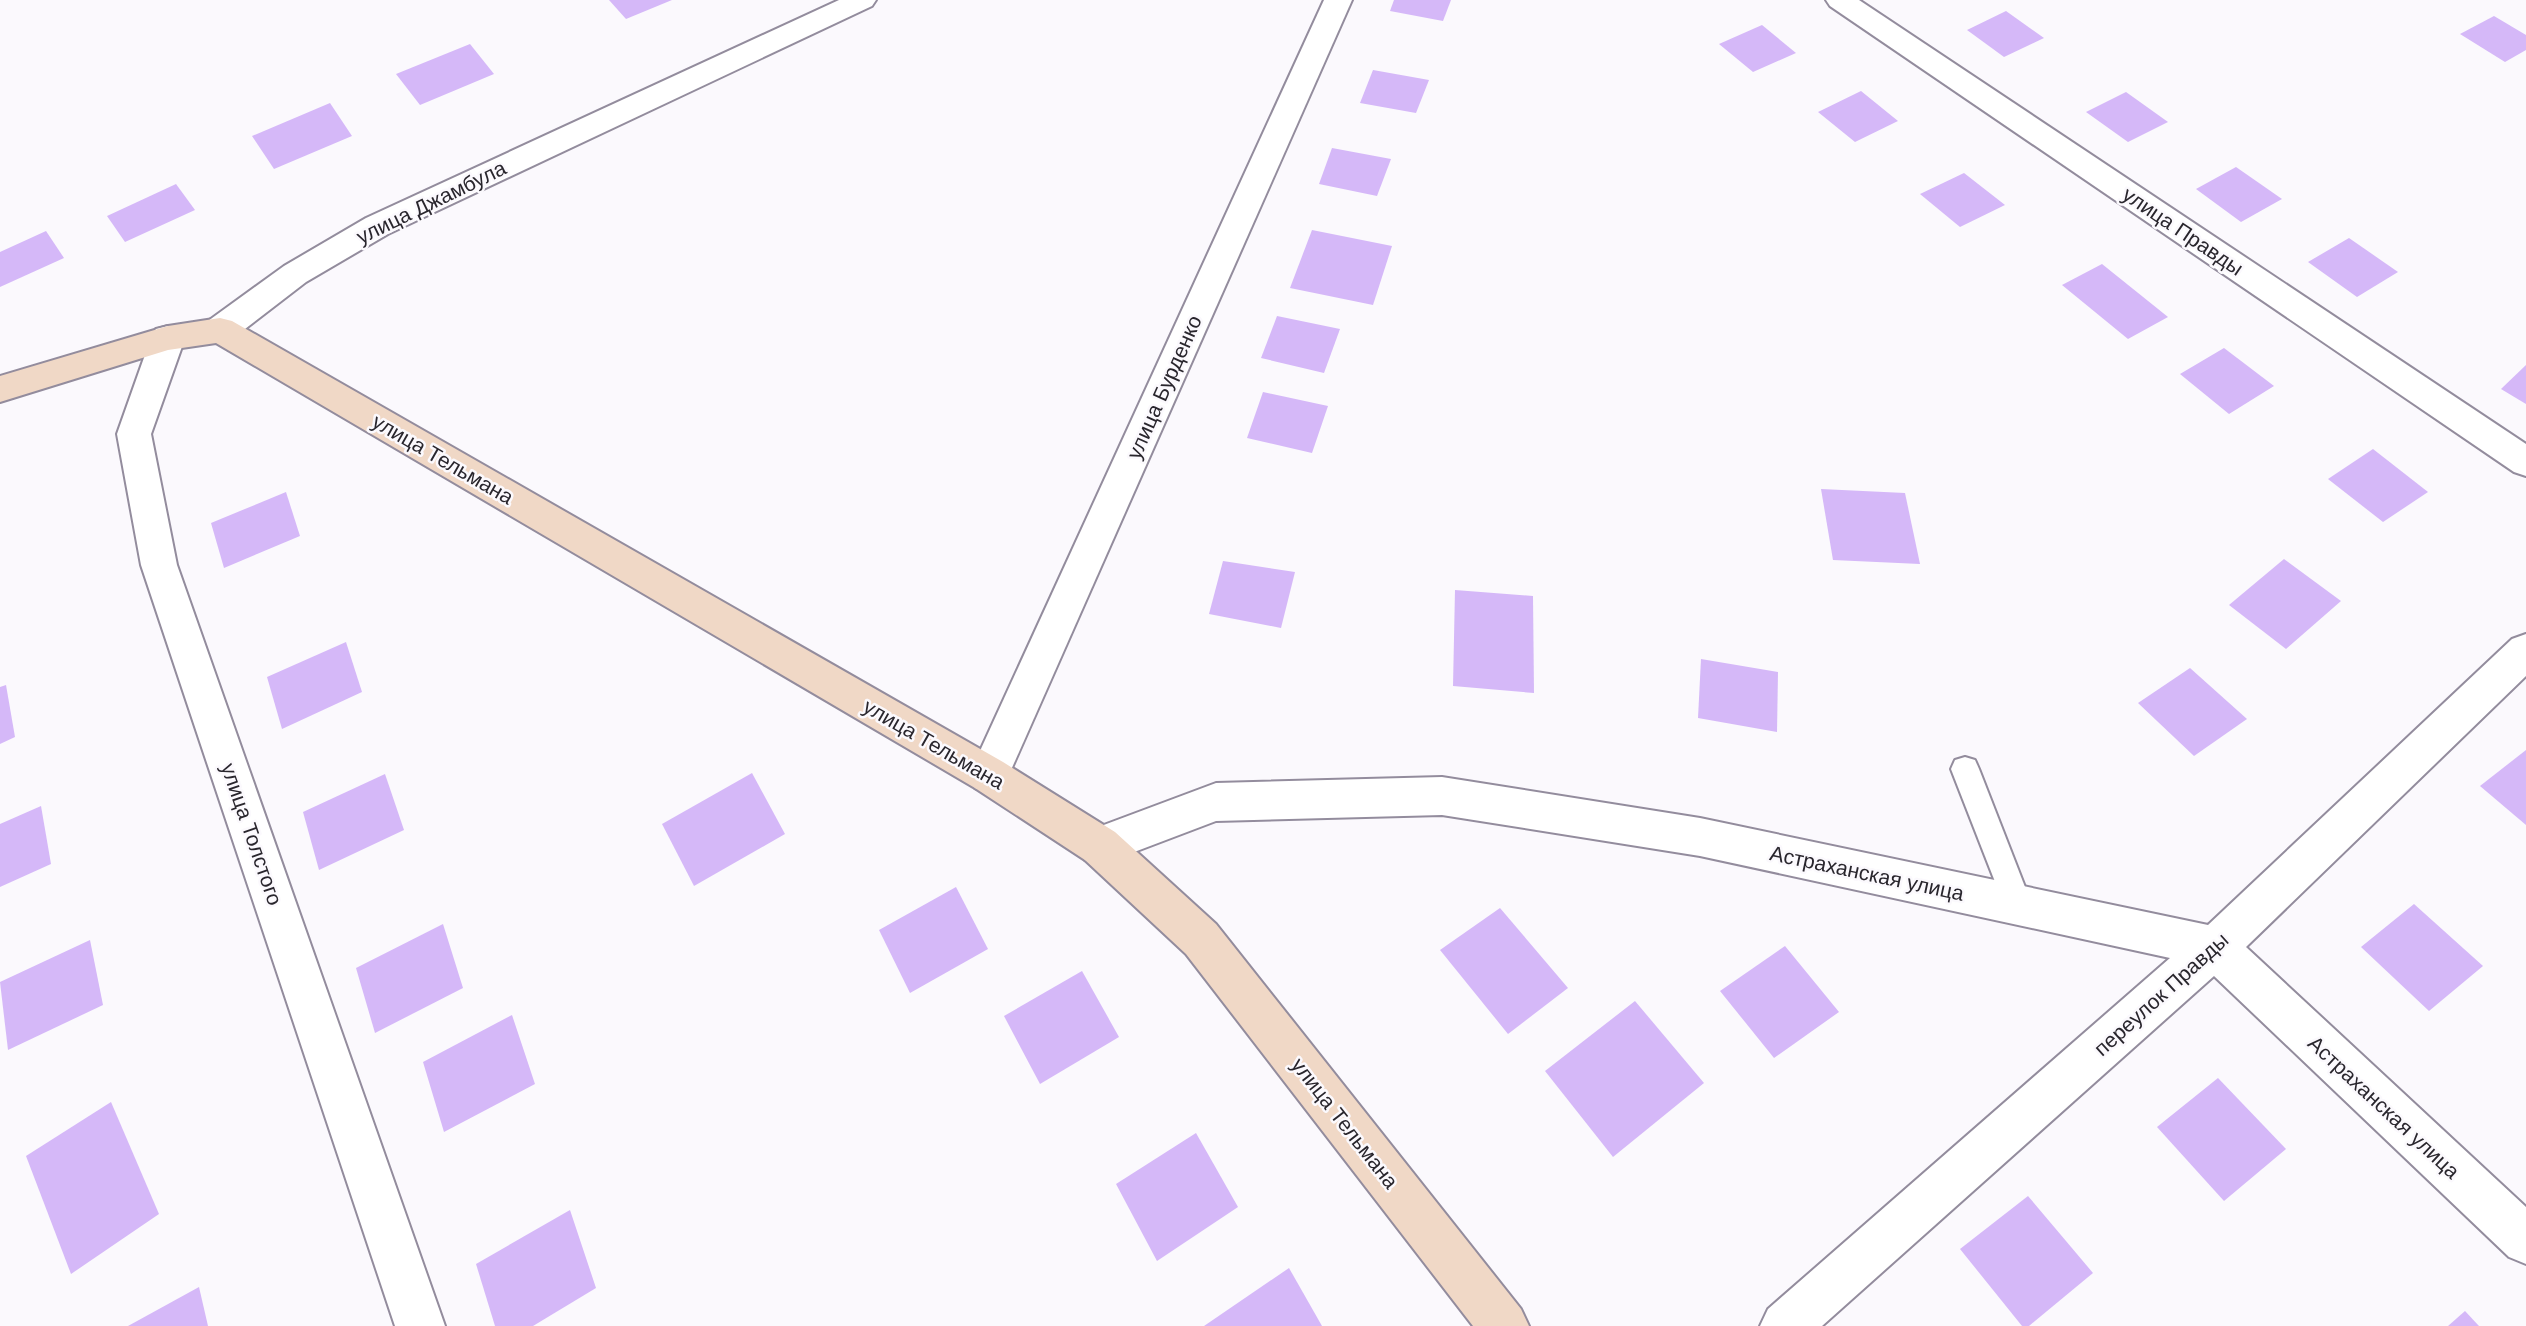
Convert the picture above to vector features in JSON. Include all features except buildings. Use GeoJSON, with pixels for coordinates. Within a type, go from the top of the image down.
{"type":"FeatureCollection","features":[{"type":"Feature","properties":{"kind":"main road","name":"улица Джамбула"},"geometry":{"type":"LineString","coordinates":[[0,389],[168,338],[220,330]]}},
{"type":"Feature","properties":{"kind":"main road","name":"улица Тельмана"},"geometry":{"type":"LineString","coordinates":[[220,330],[989,775],[1100,846],[1201,939],[1504,1326]]}},
{"type":"Feature","properties":{"kind":"street","name":"улица Джамбула"},"geometry":{"type":"LineString","coordinates":[[220,330],[295,274],[377,226],[862,0]]}},
{"type":"Feature","properties":{"kind":"street","name":"улица Бурденко"},"geometry":{"type":"LineString","coordinates":[[989,775],[1338,0]]}},
{"type":"Feature","properties":{"kind":"street","name":"улица Правды"},"geometry":{"type":"LineString","coordinates":[[1840,0],[2526,462]]}},
{"type":"Feature","properties":{"kind":"street","name":"улица Толстого"},"geometry":{"type":"LineString","coordinates":[[168,338],[134,434],[159,565],[421,1326]]}},
{"type":"Feature","properties":{"kind":"street","name":"переулок Правды"},"geometry":{"type":"LineString","coordinates":[[1786,1326],[2215,947],[2526,651]]}},
{"type":"Feature","properties":{"kind":"street","name":"Астраханская улица"},"geometry":{"type":"LineString","coordinates":[[1100,846],[1216,802],[1442,796],[1700,837],[2215,947],[2526,1240]]}},
{"type":"Feature","properties":{"kind":"lane"},"geometry":{"type":"LineString","coordinates":[[1965,769],[2018,905]]}}]}
